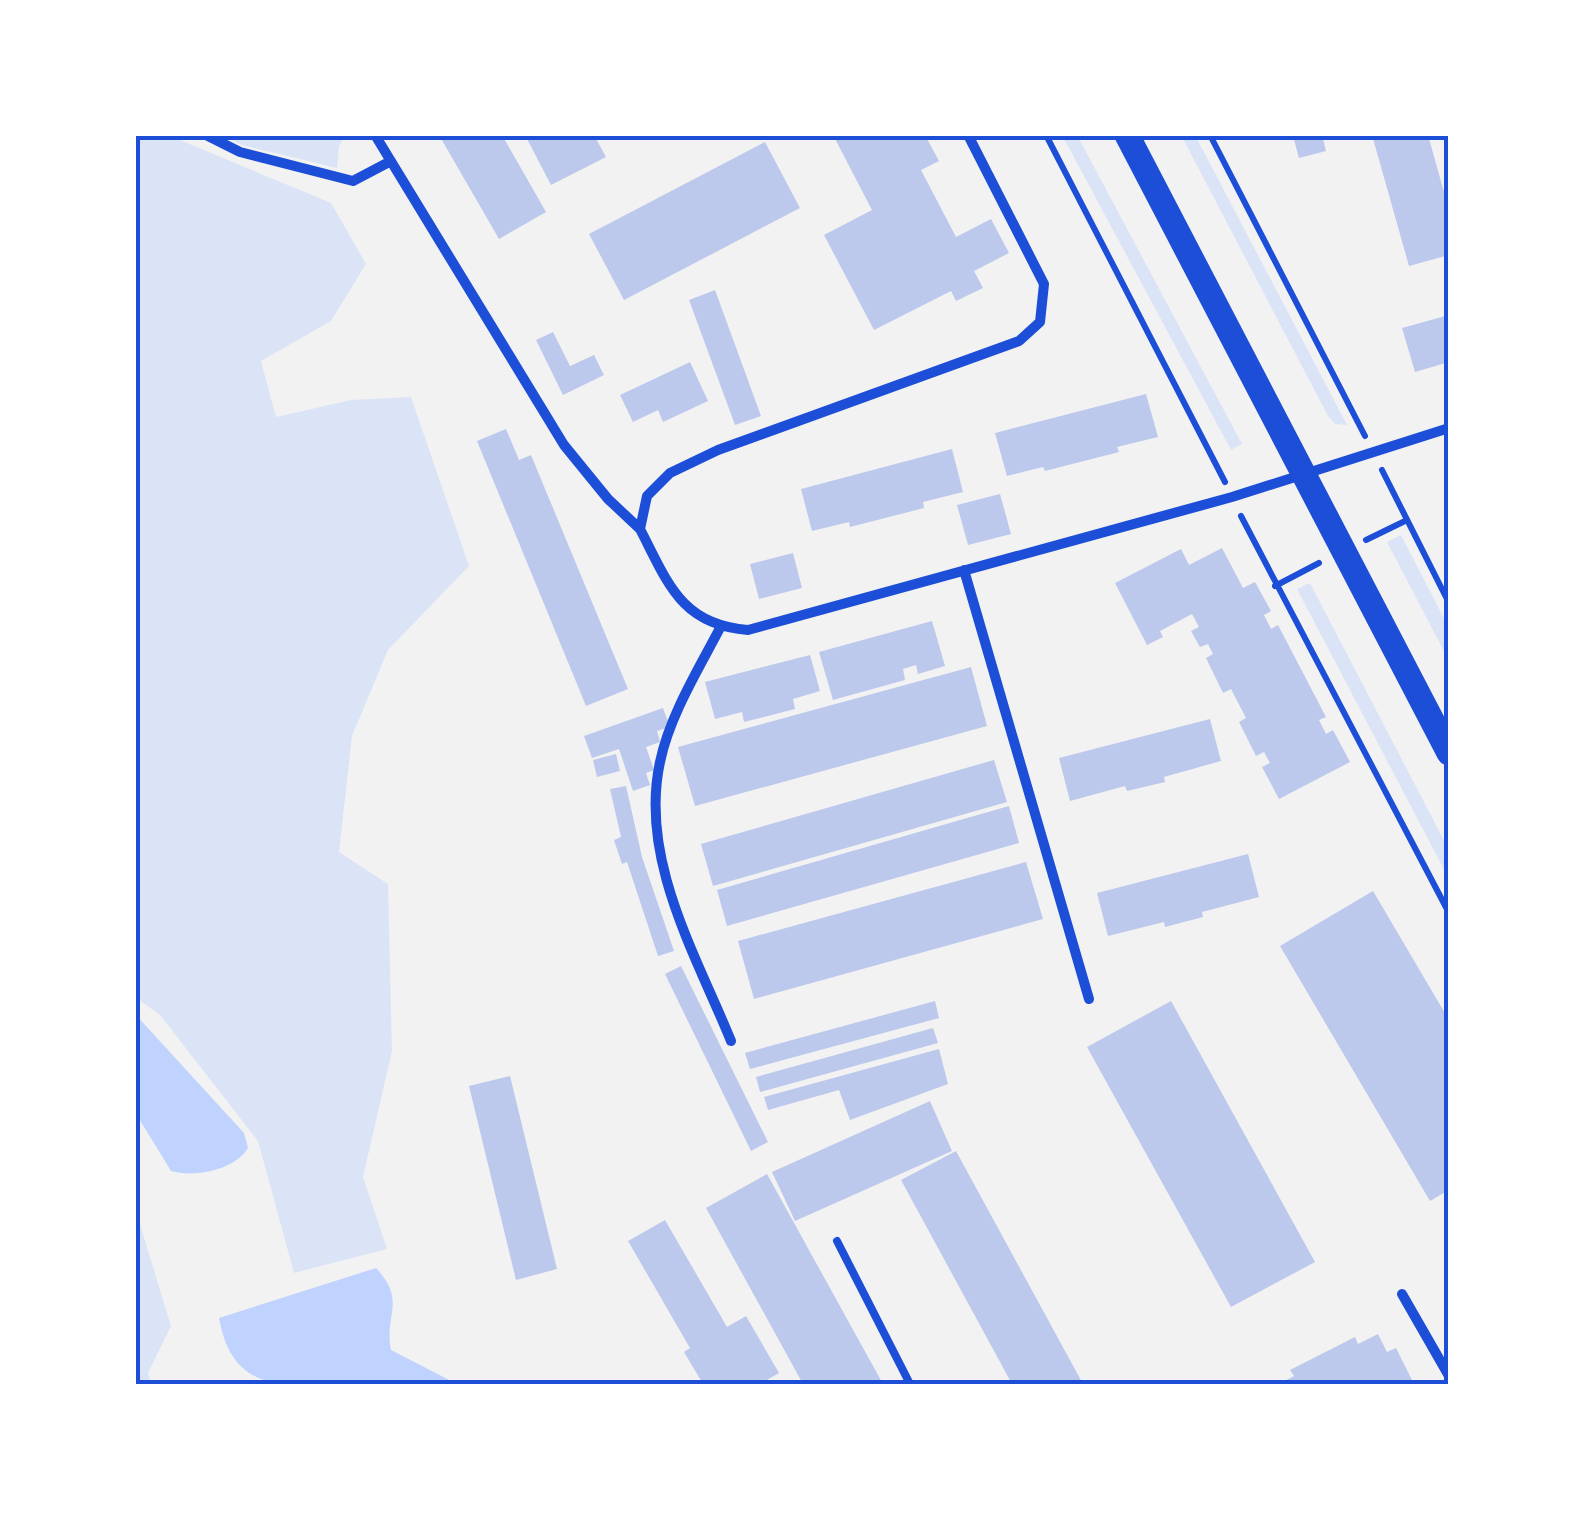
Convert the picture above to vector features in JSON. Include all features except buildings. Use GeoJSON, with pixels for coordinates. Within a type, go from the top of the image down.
{"type":"FeatureCollection","features":[{"type":"Feature","properties":{"kind":"main road"},"geometry":{"type":"LineString","coordinates":[[1127,135],[1449,753]]}},
{"type":"Feature","properties":{"kind":"street"},"geometry":{"type":"LineString","coordinates":[[206,135],[240,152],[353,181],[390,160]]}},
{"type":"Feature","properties":{"kind":"street"},"geometry":{"type":"LineString","coordinates":[[375,135],[564,445],[608,499],[640,529],[664,577],[696,617],[720,628],[748,630],[1232,498],[1449,428]]}},
{"type":"Feature","properties":{"kind":"street"},"geometry":{"type":"LineString","coordinates":[[640,529],[647,496],[670,473],[718,450],[1019,341],[1040,322],[1044,284],[968,135]]}},
{"type":"Feature","properties":{"kind":"street"},"geometry":{"type":"LineString","coordinates":[[964,570],[1089,999]]}},
{"type":"Feature","properties":{"kind":"street"},"geometry":{"type":"LineString","coordinates":[[720,628],[660,759],[654,804],[665,882],[732,1042]]}},
{"type":"Feature","properties":{"kind":"street"},"geometry":{"type":"LineString","coordinates":[[1402,1294],[1449,1376]]}},
{"type":"Feature","properties":{"kind":"lane"},"geometry":{"type":"LineString","coordinates":[[837,1241],[910,1384]]}},
{"type":"Feature","properties":{"kind":"path"},"geometry":{"type":"LineString","coordinates":[[1046,135],[1275,586],[1449,913]]}},
{"type":"Feature","properties":{"kind":"path"},"geometry":{"type":"LineString","coordinates":[[1210,135],[1449,603]]}},
{"type":"Feature","properties":{"kind":"shaded area"},"geometry":{"type":"Polygon","coordinates":[[[135,135],[168,135],[331,203],[366,264],[331,321],[261,361],[276,417],[351,400],[411,397],[469,566],[388,650],[352,736],[339,852],[388,884],[392,1051],[363,1177],[387,1249],[294,1273],[258,1141],[160,1015],[135,997],[135,135]]]}},
{"type":"Feature","properties":{"kind":"shaded area"},"geometry":{"type":"Polygon","coordinates":[[[222,135],[345,135],[339,146],[337,168],[242,145],[222,135]]]}},
{"type":"Feature","properties":{"kind":"shaded area"},"geometry":{"type":"Polygon","coordinates":[[[1062,135],[1077,135],[1242,444],[1231,450],[1062,135]]]}},
{"type":"Feature","properties":{"kind":"shaded area"},"geometry":{"type":"Polygon","coordinates":[[[1181,135],[1195,135],[1347,425],[1335,424],[1328,416],[1181,135]]]}},
{"type":"Feature","properties":{"kind":"shaded area"},"geometry":{"type":"Polygon","coordinates":[[[1401,535],[1449,628],[1449,661],[1387,542],[1401,535]]]}},
{"type":"Feature","properties":{"kind":"shaded area"},"geometry":{"type":"Polygon","coordinates":[[[1310,583],[1449,850],[1449,879],[1297,589],[1310,583]]]}},
{"type":"Feature","properties":{"kind":"shaded area"},"geometry":{"type":"Polygon","coordinates":[[[135,1208],[171,1326],[148,1373],[151,1384],[135,1384],[135,1208]]]}},
{"type":"Feature","properties":{"kind":"water"},"geometry":{"type":"Polygon","coordinates":[[[135,1014],[244,1133],[248,1148],[234,1162],[202,1173],[171,1171],[135,1112],[135,1014]]]}},
{"type":"Feature","properties":{"kind":"water"},"geometry":{"type":"Polygon","coordinates":[[[376,1268],[393,1299],[391,1350],[457,1384],[280,1384],[255,1376],[231,1354],[219,1318],[376,1268]]]}}]}
